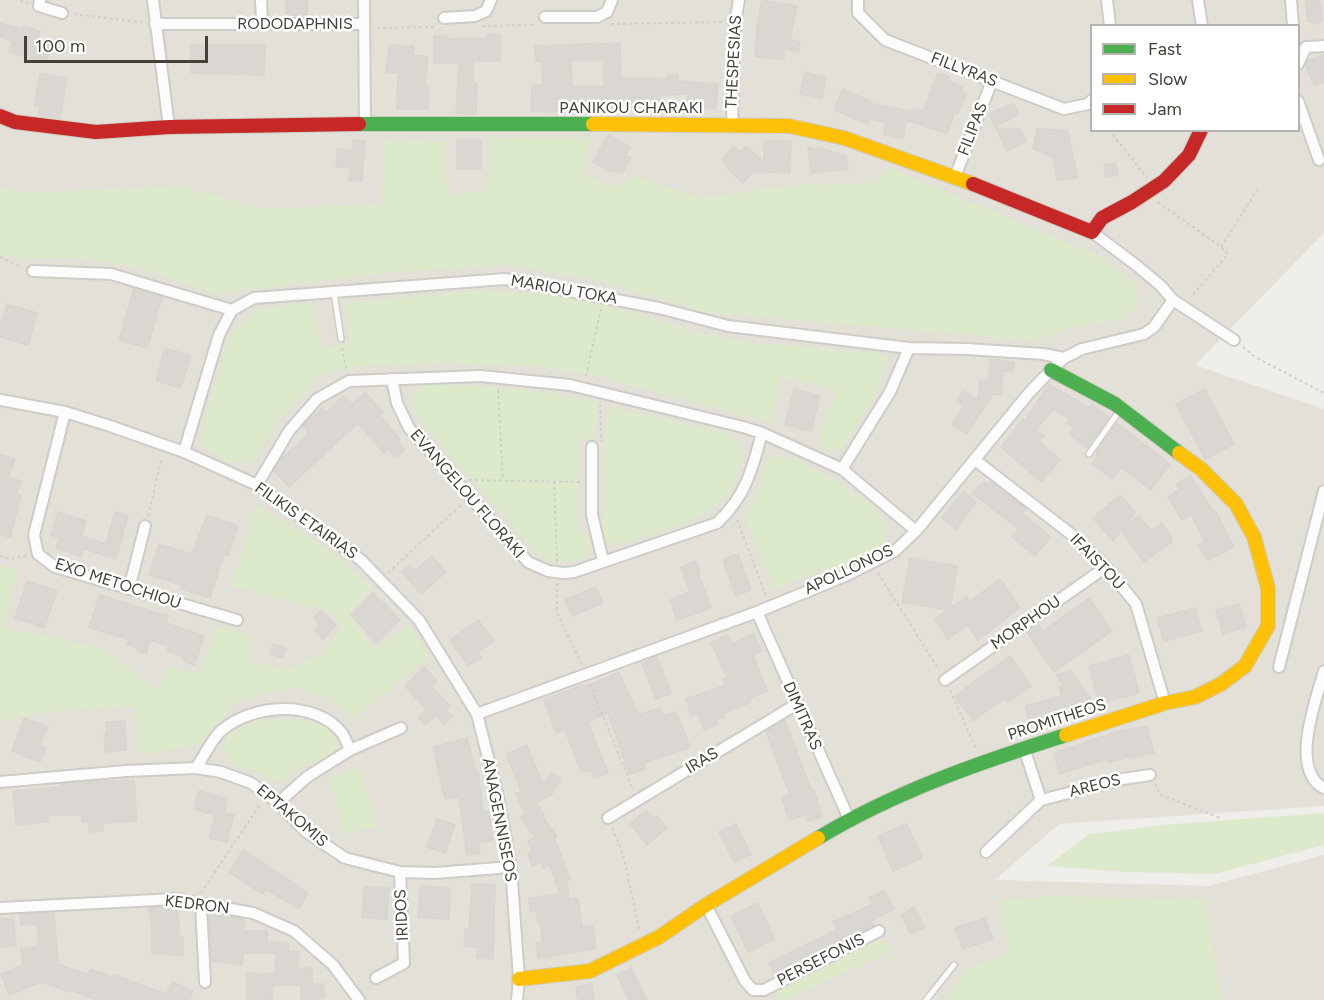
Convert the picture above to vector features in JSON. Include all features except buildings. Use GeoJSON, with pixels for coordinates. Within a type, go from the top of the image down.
{"type":"FeatureCollection","features":[{"type":"Feature","properties":{"kind":"street"},"geometry":{"type":"LineString","coordinates":[[40,0],[39,6],[62,13]]}},
{"type":"Feature","properties":{"kind":"street"},"geometry":{"type":"LineString","coordinates":[[153,0],[170,127]]}},
{"type":"Feature","properties":{"kind":"street"},"geometry":{"type":"LineString","coordinates":[[261,0],[262,23]]}},
{"type":"Feature","properties":{"kind":"street"},"geometry":{"type":"LineString","coordinates":[[364,0],[365,124]]}},
{"type":"Feature","properties":{"kind":"street"},"geometry":{"type":"LineString","coordinates":[[444,18],[475,16],[486,11],[490,0]]}},
{"type":"Feature","properties":{"kind":"street"},"geometry":{"type":"LineString","coordinates":[[545,17],[597,17],[607,12],[612,0]]}},
{"type":"Feature","properties":{"kind":"street","name":"THESPESIAS"},"geometry":{"type":"LineString","coordinates":[[732,124],[735,22],[739,0]]}},
{"type":"Feature","properties":{"kind":"street","name":"FILLYRAS"},"geometry":{"type":"LineString","coordinates":[[858,0],[858,13],[885,40],[1064,109],[1090,102]]}},
{"type":"Feature","properties":{"kind":"street"},"geometry":{"type":"LineString","coordinates":[[1107,0],[1110,24]]}},
{"type":"Feature","properties":{"kind":"street"},"geometry":{"type":"LineString","coordinates":[[1198,0],[1202,24]]}},
{"type":"Feature","properties":{"kind":"street"},"geometry":{"type":"LineString","coordinates":[[1291,0],[1293,24]]}},
{"type":"Feature","properties":{"kind":"street","name":"RODODAPHNIS"},"geometry":{"type":"LineString","coordinates":[[155,24],[364,24]]}},
{"type":"Feature","properties":{"kind":"street"},"geometry":{"type":"LineString","coordinates":[[1302,43],[1324,46]]}},
{"type":"Feature","properties":{"kind":"street","name":"FILIPAS"},"geometry":{"type":"LineString","coordinates":[[955,177],[992,81]]}},
{"type":"Feature","properties":{"kind":"street"},"geometry":{"type":"LineString","coordinates":[[1300,104],[1319,160]]}},
{"type":"Feature","properties":{"kind":"street","name":"PANIKOU CHARAKI"},"geometry":{"type":"LineString","coordinates":[[0,116],[15,122],[96,132],[170,127],[365,124],[789,126],[844,138],[955,177],[1092,232]]}},
{"type":"Feature","properties":{"kind":"street"},"geometry":{"type":"LineString","coordinates":[[1200,132],[1189,155],[1164,181],[1102,218],[1092,232],[1136,265],[1161,286],[1173,300],[1234,340]]}},
{"type":"Feature","properties":{"kind":"street"},"geometry":{"type":"LineString","coordinates":[[33,271],[111,274],[232,310],[219,335],[184,452]]}},
{"type":"Feature","properties":{"kind":"street","name":"MARIOU TOKA"},"geometry":{"type":"LineString","coordinates":[[232,310],[254,298],[505,279],[659,308],[728,326],[909,348],[967,349],[1043,354],[1064,358]]}},
{"type":"Feature","properties":{"kind":"street","name":"APOLLONOS"},"geometry":{"type":"LineString","coordinates":[[477,714],[757,612],[846,576],[895,551],[916,531],[1029,393],[1064,358],[1082,349],[1144,334],[1154,327],[1173,300]]}},
{"type":"Feature","properties":{"kind":"street"},"geometry":{"type":"LineString","coordinates":[[842,469],[890,392],[909,348]]}},
{"type":"Feature","properties":{"kind":"street","name":"PROMITHEOS"},"geometry":{"type":"LineString","coordinates":[[519,979],[590,971],[659,937],[706,905],[849,819],[933,780],[1165,703],[1195,697],[1221,684],[1245,666],[1268,626],[1268,588],[1254,537],[1236,504],[1201,469],[1121,408],[1051,370]]}},
{"type":"Feature","properties":{"kind":"street"},"geometry":{"type":"LineString","coordinates":[[257,485],[289,431],[317,399],[349,381],[481,376],[570,385],[762,433],[842,469],[916,531]]}},
{"type":"Feature","properties":{"kind":"street","name":"EVANGELOU FLORAKI"},"geometry":{"type":"LineString","coordinates":[[392,379],[397,403],[409,428],[528,562],[548,571],[574,572],[717,522],[731,510],[745,488],[762,433]]}},
{"type":"Feature","properties":{"kind":"street","name":"FILIKIS ETAIRIAS"},"geometry":{"type":"LineString","coordinates":[[0,400],[65,412],[184,452],[257,485],[361,560],[381,580],[419,620],[477,714]]}},
{"type":"Feature","properties":{"kind":"street","name":"EXO METOCHIOU"},"geometry":{"type":"LineString","coordinates":[[65,412],[34,535],[38,554],[55,567],[237,620]]}},
{"type":"Feature","properties":{"kind":"street"},"geometry":{"type":"LineString","coordinates":[[592,447],[592,515],[603,561]]}},
{"type":"Feature","properties":{"kind":"street","name":"IFAISTOU"},"geometry":{"type":"LineString","coordinates":[[975,460],[1076,538],[1106,567],[1136,604],[1165,703]]}},
{"type":"Feature","properties":{"kind":"street"},"geometry":{"type":"LineString","coordinates":[[1279,667],[1322,512],[1324,491]]}},
{"type":"Feature","properties":{"kind":"street"},"geometry":{"type":"LineString","coordinates":[[129,589],[145,526]]}},
{"type":"Feature","properties":{"kind":"street","name":"MORPHOU"},"geometry":{"type":"LineString","coordinates":[[945,680],[1106,567]]}},
{"type":"Feature","properties":{"kind":"street","name":"DIMITRAS"},"geometry":{"type":"LineString","coordinates":[[757,612],[849,819]]}},
{"type":"Feature","properties":{"kind":"street"},"geometry":{"type":"LineString","coordinates":[[1268,626],[1289,633]]}},
{"type":"Feature","properties":{"kind":"street"},"geometry":{"type":"LineString","coordinates":[[1324,671],[1321,696],[1307,738],[1306,765],[1318,785],[1324,788]]}},
{"type":"Feature","properties":{"kind":"street","name":"IRAS"},"geometry":{"type":"LineString","coordinates":[[608,818],[797,704]]}},
{"type":"Feature","properties":{"kind":"street"},"geometry":{"type":"LineString","coordinates":[[196,768],[221,730],[251,713],[302,710],[328,722],[342,734],[350,750]]}},
{"type":"Feature","properties":{"kind":"street","name":"ANAGENNISEOS"},"geometry":{"type":"LineString","coordinates":[[477,714],[498,797],[511,867],[519,979],[517,1000]]}},
{"type":"Feature","properties":{"kind":"street"},"geometry":{"type":"LineString","coordinates":[[278,803],[308,777],[350,750],[401,728]]}},
{"type":"Feature","properties":{"kind":"street"},"geometry":{"type":"LineString","coordinates":[[1024,748],[1041,800]]}},
{"type":"Feature","properties":{"kind":"street","name":"EPTAKOMIS"},"geometry":{"type":"LineString","coordinates":[[0,783],[126,771],[196,768],[221,772],[251,783],[278,803],[305,831],[345,858],[400,872],[435,873],[511,867]]}},
{"type":"Feature","properties":{"kind":"street","name":"AREOS"},"geometry":{"type":"LineString","coordinates":[[986,852],[1041,800],[1123,779],[1149,775]]}},
{"type":"Feature","properties":{"kind":"street","name":"IRIDOS"},"geometry":{"type":"LineString","coordinates":[[376,978],[404,963],[400,872]]}},
{"type":"Feature","properties":{"kind":"street","name":"KEDRON"},"geometry":{"type":"LineString","coordinates":[[0,908],[175,899],[253,913],[294,931],[333,965],[359,1000]]}},
{"type":"Feature","properties":{"kind":"street"},"geometry":{"type":"LineString","coordinates":[[198,904],[205,982]]}},
{"type":"Feature","properties":{"kind":"street","name":"PERSEFONIS"},"geometry":{"type":"LineString","coordinates":[[706,905],[745,981],[753,990],[764,990],[879,931]]}},
{"type":"Feature","properties":{"kind":"lane"},"geometry":{"type":"LineString","coordinates":[[334,292],[340,339]]}},
{"type":"Feature","properties":{"kind":"lane"},"geometry":{"type":"LineString","coordinates":[[1089,454],[1121,408]]}},
{"type":"Feature","properties":{"kind":"lane"},"geometry":{"type":"LineString","coordinates":[[926,1000],[954,965]]}},
{"type":"Feature","properties":{"kind":"path"},"geometry":{"type":"LineString","coordinates":[[62,13],[155,24]]}},
{"type":"Feature","properties":{"kind":"path"},"geometry":{"type":"LineString","coordinates":[[1110,132],[1150,190],[1228,254],[1183,307]]}},
{"type":"Feature","properties":{"kind":"path"},"geometry":{"type":"LineString","coordinates":[[1221,247],[1259,187]]}},
{"type":"Feature","properties":{"kind":"path"},"geometry":{"type":"LineString","coordinates":[[0,257],[33,271]]}},
{"type":"Feature","properties":{"kind":"path"},"geometry":{"type":"LineString","coordinates":[[583,388],[603,297]]}},
{"type":"Feature","properties":{"kind":"path"},"geometry":{"type":"LineString","coordinates":[[340,339],[349,381]]}},
{"type":"Feature","properties":{"kind":"path"},"geometry":{"type":"LineString","coordinates":[[1234,340],[1255,357],[1324,393]]}},
{"type":"Feature","properties":{"kind":"path"},"geometry":{"type":"LineString","coordinates":[[497,378],[503,481]]}},
{"type":"Feature","properties":{"kind":"path"},"geometry":{"type":"LineString","coordinates":[[592,447],[601,443],[600,392]]}},
{"type":"Feature","properties":{"kind":"path"},"geometry":{"type":"LineString","coordinates":[[145,526],[159,468]]}},
{"type":"Feature","properties":{"kind":"path"},"geometry":{"type":"LineString","coordinates":[[454,479],[592,482]]}},
{"type":"Feature","properties":{"kind":"path"},"geometry":{"type":"LineString","coordinates":[[554,481],[557,613],[586,674],[637,801]]}},
{"type":"Feature","properties":{"kind":"path"},"geometry":{"type":"LineString","coordinates":[[381,580],[470,497]]}},
{"type":"Feature","properties":{"kind":"path"},"geometry":{"type":"LineString","coordinates":[[731,510],[741,527],[770,606]]}},
{"type":"Feature","properties":{"kind":"path"},"geometry":{"type":"LineString","coordinates":[[0,556],[10,559],[38,554]]}},
{"type":"Feature","properties":{"kind":"path"},"geometry":{"type":"LineString","coordinates":[[872,563],[945,680],[982,763]]}},
{"type":"Feature","properties":{"kind":"path"},"geometry":{"type":"LineString","coordinates":[[1149,775],[1161,795],[1220,818]]}},
{"type":"Feature","properties":{"kind":"path"},"geometry":{"type":"LineString","coordinates":[[198,904],[267,795]]}},
{"type":"Feature","properties":{"kind":"path"},"geometry":{"type":"LineString","coordinates":[[608,818],[623,854],[642,944]]}},
{"type":"Feature","properties":{"kind":"shaded area"},"geometry":{"type":"Polygon","coordinates":[[[0,0],[1324,0],[1324,233],[1195,365],[1324,409],[1324,806],[1059,824],[995,880],[1208,886],[1324,855],[1324,1000],[0,1000],[0,0]]]}},
{"type":"Feature","properties":{"kind":"green space"},"geometry":{"type":"Polygon","coordinates":[[[590,137],[583,175],[609,187],[638,177],[700,198],[796,185],[875,183],[887,167],[1101,257],[1135,284],[1138,305],[1123,319],[1064,329],[1039,341],[711,313],[599,281],[508,265],[394,272],[216,294],[140,268],[76,258],[25,258],[0,255],[0,188],[23,193],[180,186],[261,208],[381,205],[383,140],[444,142],[447,195],[486,191],[491,138],[590,137]]]}},
{"type":"Feature","properties":{"kind":"green space"},"geometry":{"type":"Polygon","coordinates":[[[472,291],[560,294],[636,313],[694,332],[743,342],[879,353],[889,360],[874,397],[843,448],[827,450],[817,442],[837,390],[781,377],[771,423],[596,376],[540,367],[437,363],[360,366],[322,374],[281,418],[252,463],[228,462],[200,442],[206,413],[229,337],[256,310],[312,302],[321,349],[351,343],[345,303],[472,291]]]}},
{"type":"Feature","properties":{"kind":"green space"},"geometry":{"type":"Polygon","coordinates":[[[426,385],[516,389],[597,401],[595,439],[579,439],[578,531],[587,534],[590,549],[587,554],[574,561],[558,562],[549,560],[534,551],[418,419],[413,406],[414,395],[426,385]]]}},
{"type":"Feature","properties":{"kind":"green space"},"geometry":{"type":"Polygon","coordinates":[[[607,406],[730,434],[742,449],[736,477],[726,497],[699,516],[672,527],[618,545],[604,539],[602,520],[607,406]]]}},
{"type":"Feature","properties":{"kind":"green space"},"geometry":{"type":"Polygon","coordinates":[[[774,455],[797,460],[837,482],[870,505],[886,525],[883,544],[859,559],[797,579],[774,590],[743,514],[756,499],[764,465],[774,455]]]}},
{"type":"Feature","properties":{"kind":"green space"},"geometry":{"type":"Polygon","coordinates":[[[256,505],[326,547],[372,587],[348,613],[375,650],[409,624],[429,657],[352,719],[329,697],[288,687],[236,702],[199,744],[142,755],[134,706],[53,711],[0,721],[0,565],[18,570],[3,628],[50,636],[104,650],[157,689],[168,667],[200,674],[216,626],[253,636],[249,662],[287,669],[321,654],[342,626],[329,612],[232,586],[256,505]]]}},
{"type":"Feature","properties":{"kind":"green space"},"geometry":{"type":"Polygon","coordinates":[[[273,719],[300,719],[325,726],[337,741],[326,759],[316,763],[304,763],[281,781],[267,779],[255,771],[238,766],[225,756],[226,736],[248,723],[273,719]]]}},
{"type":"Feature","properties":{"kind":"green space"},"geometry":{"type":"Polygon","coordinates":[[[360,768],[376,826],[344,835],[329,777],[360,768]]]}},
{"type":"Feature","properties":{"kind":"green space"},"geometry":{"type":"Polygon","coordinates":[[[1324,813],[1324,845],[1214,874],[1126,872],[1047,866],[1089,834],[1175,824],[1324,813]]]}},
{"type":"Feature","properties":{"kind":"green space"},"geometry":{"type":"Polygon","coordinates":[[[1048,896],[1205,900],[1221,1000],[944,1000],[966,971],[1009,952],[999,901],[1048,896]]]}},
{"type":"Feature","properties":{"kind":"green space"},"geometry":{"type":"Polygon","coordinates":[[[880,937],[891,951],[785,1000],[774,1000],[779,993],[777,989],[880,937]]]}},
{"type":"Feature","properties":{"kind":"traffic: fast"},"geometry":{"type":"LineString","coordinates":[[359,124],[593,124]]}},
{"type":"Feature","properties":{"kind":"traffic: fast"},"geometry":{"type":"LineString","coordinates":[[1051,370],[1115,404],[1179,453]]}},
{"type":"Feature","properties":{"kind":"traffic: fast"},"geometry":{"type":"LineString","coordinates":[[818,838],[878,806],[939,779],[1066,735]]}},
{"type":"Feature","properties":{"kind":"traffic: slow"},"geometry":{"type":"LineString","coordinates":[[593,124],[789,126],[844,138],[973,184]]}},
{"type":"Feature","properties":{"kind":"traffic: slow"},"geometry":{"type":"LineString","coordinates":[[1066,735],[1165,703],[1195,697],[1221,684],[1245,666],[1268,626],[1268,588],[1254,537],[1236,504],[1201,469],[1179,453]]}},
{"type":"Feature","properties":{"kind":"traffic: slow"},"geometry":{"type":"LineString","coordinates":[[519,979],[590,971],[659,937],[706,905],[818,838]]}},
{"type":"Feature","properties":{"kind":"traffic: jam"},"geometry":{"type":"LineString","coordinates":[[0,116],[15,122],[96,132],[169,127],[359,124]]}},
{"type":"Feature","properties":{"kind":"traffic: jam"},"geometry":{"type":"LineString","coordinates":[[973,184],[1092,232],[1102,218],[1164,181],[1189,155],[1200,132]]}}]}
